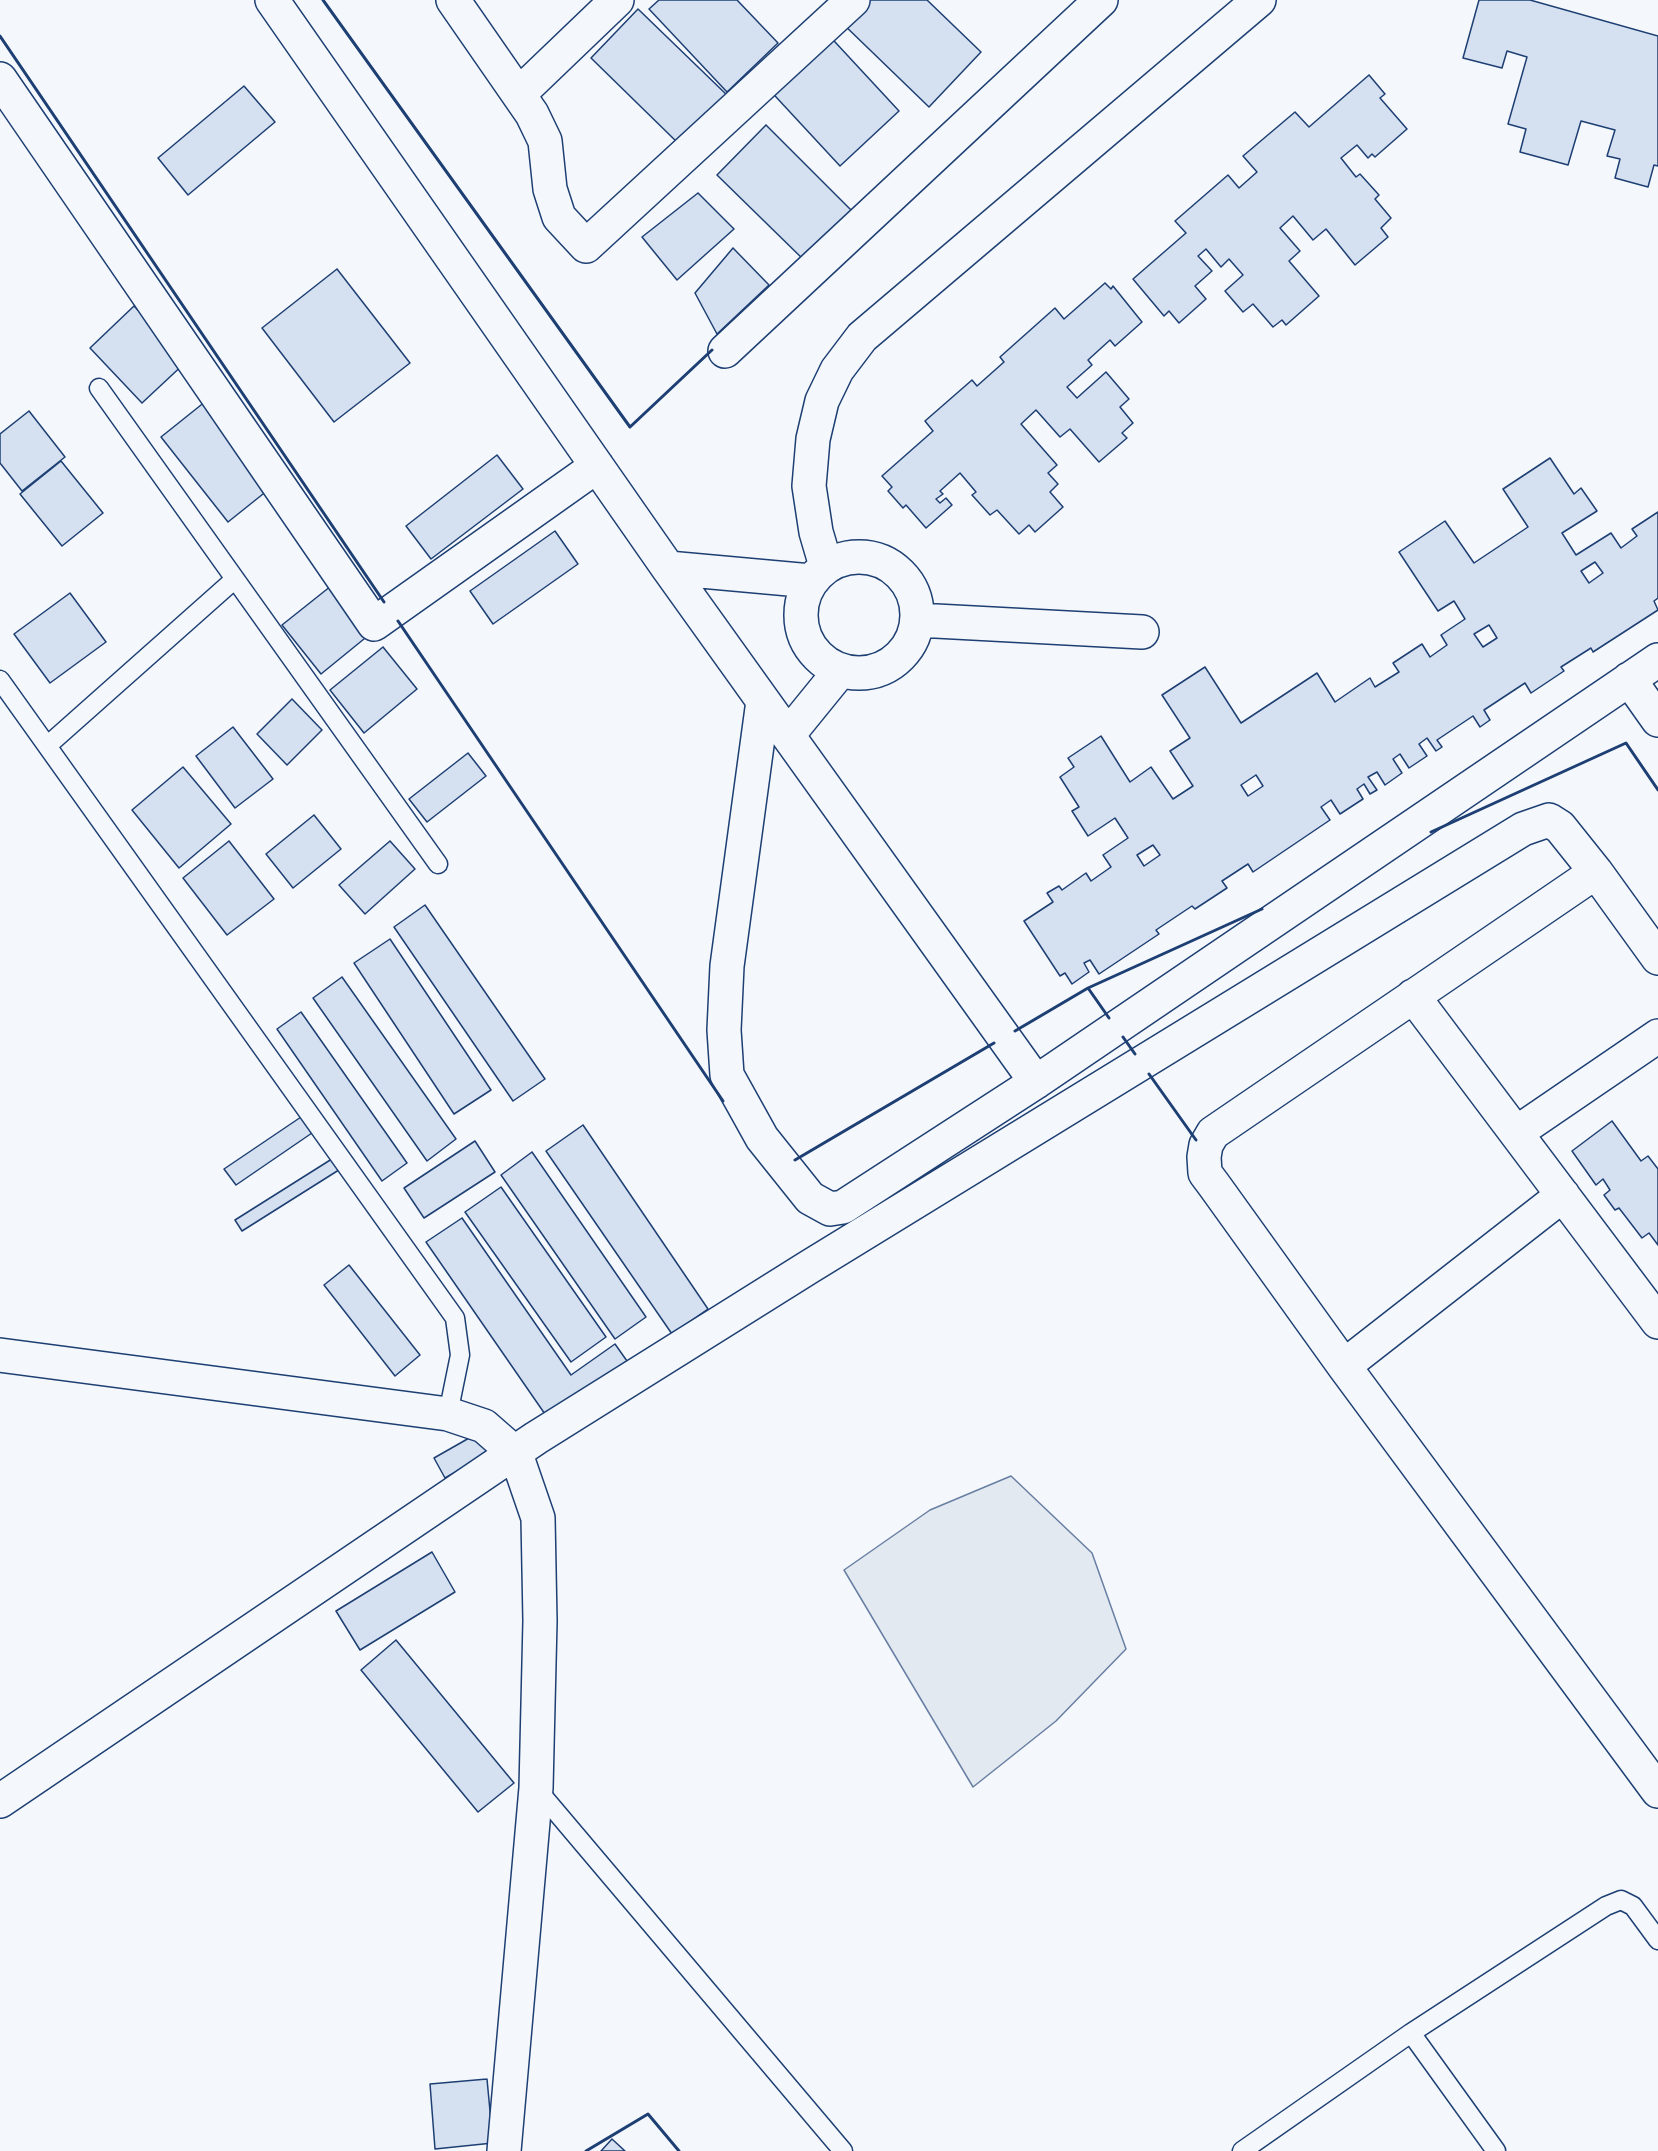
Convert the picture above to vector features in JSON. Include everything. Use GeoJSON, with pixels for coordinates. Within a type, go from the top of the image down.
{"type":"FeatureCollection","features":[{"type":"Feature","properties":{"kind":"street"},"geometry":{"type":"LineString","coordinates":[[272,0],[668,568],[1036,1082]]}},
{"type":"Feature","properties":{"kind":"street"},"geometry":{"type":"LineString","coordinates":[[453,0],[532,114],[545,141],[550,189],[559,217],[586,246],[853,0]]}},
{"type":"Feature","properties":{"kind":"street"},"geometry":{"type":"LineString","coordinates":[[519,93],[617,0]]}},
{"type":"Feature","properties":{"kind":"street"},"geometry":{"type":"LineString","coordinates":[[725,351],[1101,0]]}},
{"type":"Feature","properties":{"kind":"street"},"geometry":{"type":"LineString","coordinates":[[819,574],[809,486],[813,439],[822,401],[837,370],[862,338],[1259,0]]}},
{"type":"Feature","properties":{"kind":"street"},"geometry":{"type":"LineString","coordinates":[[0,79],[374,624],[597,466]]}},
{"type":"Feature","properties":{"kind":"street"},"geometry":{"type":"LineString","coordinates":[[861,557],[880,561],[896,570],[908,584],[916,602],[913,638],[904,653],[890,665],[874,672],[857,674],[840,671],[824,662],[811,650],[803,633],[800,616],[803,597],[819,574],[843,559],[861,557]]}},
{"type":"Feature","properties":{"kind":"street"},"geometry":{"type":"LineString","coordinates":[[668,568],[819,574]]}},
{"type":"Feature","properties":{"kind":"street"},"geometry":{"type":"LineString","coordinates":[[916,620],[1142,632]]}},
{"type":"Feature","properties":{"kind":"street"},"geometry":{"type":"LineString","coordinates":[[763,701],[727,966],[724,1030],[727,1075],[762,1138],[810,1198],[830,1209],[843,1207],[1036,1082],[1658,660]]}},
{"type":"Feature","properties":{"kind":"street"},"geometry":{"type":"LineString","coordinates":[[788,735],[840,671]]}},
{"type":"Feature","properties":{"kind":"street"},"geometry":{"type":"LineString","coordinates":[[1629,679],[1658,720]]}},
{"type":"Feature","properties":{"kind":"street"},"geometry":{"type":"LineString","coordinates":[[0,1801],[516,1454],[536,1438],[790,1279],[1523,829],[1549,820],[1560,827],[1596,872],[1658,958]]}},
{"type":"Feature","properties":{"kind":"street"},"geometry":{"type":"LineString","coordinates":[[1596,872],[1213,1133],[1206,1145],[1205,1173],[1344,1366],[1658,1791]]}},
{"type":"Feature","properties":{"kind":"street"},"geometry":{"type":"LineString","coordinates":[[1413,996],[1658,1322]]}},
{"type":"Feature","properties":{"kind":"street"},"geometry":{"type":"LineString","coordinates":[[1516,1133],[1658,1036]]}},
{"type":"Feature","properties":{"kind":"street"},"geometry":{"type":"LineString","coordinates":[[1344,1366],[1563,1195]]}},
{"type":"Feature","properties":{"kind":"street"},"geometry":{"type":"LineString","coordinates":[[0,1355],[448,1414],[484,1426],[516,1454],[538,1518],[540,1621],[537,1788],[504,2151]]}},
{"type":"Feature","properties":{"kind":"lane"},"geometry":{"type":"LineString","coordinates":[[99,388],[438,864]]}},
{"type":"Feature","properties":{"kind":"lane"},"geometry":{"type":"LineString","coordinates":[[47,746],[235,579]]}},
{"type":"Feature","properties":{"kind":"lane"},"geometry":{"type":"LineString","coordinates":[[0,680],[455,1318],[460,1355],[448,1414]]}},
{"type":"Feature","properties":{"kind":"lane"},"geometry":{"type":"LineString","coordinates":[[537,1788],[843,2151]]}},
{"type":"Feature","properties":{"kind":"lane"},"geometry":{"type":"LineString","coordinates":[[1242,2151],[1411,2033],[1606,1906],[1621,1900],[1633,1906],[1658,1940]]}},
{"type":"Feature","properties":{"kind":"lane"},"geometry":{"type":"LineString","coordinates":[[1411,2033],[1496,2151]]}},
{"type":"Feature","properties":{"kind":"shaded area"},"geometry":{"type":"Polygon","coordinates":[[[1011,1476],[1092,1553],[1126,1649],[1056,1721],[973,1787],[844,1570],[930,1510],[1011,1476]]]}},
{"type":"Feature","properties":{"kind":"building"},"geometry":{"type":"Polygon","coordinates":[[[659,0],[737,0],[778,43],[727,92],[649,9],[659,0]]]}},
{"type":"Feature","properties":{"kind":"building"},"geometry":{"type":"Polygon","coordinates":[[[860,0],[927,0],[981,52],[929,107],[840,21],[860,0]]]}},
{"type":"Feature","properties":{"kind":"building"},"geometry":{"type":"Polygon","coordinates":[[[1479,0],[1530,0],[1658,36],[1658,166],[1654,165],[1648,187],[1615,178],[1620,159],[1607,156],[1615,130],[1581,121],[1568,165],[1520,152],[1526,129],[1508,124],[1527,57],[1507,51],[1502,68],[1463,58],[1479,0]]]}},
{"type":"Feature","properties":{"kind":"building"},"geometry":{"type":"Polygon","coordinates":[[[638,9],[728,96],[680,145],[591,58],[638,9]]]}},
{"type":"Feature","properties":{"kind":"building"},"geometry":{"type":"Polygon","coordinates":[[[823,29],[899,111],[840,166],[764,84],[823,29]]]}},
{"type":"Feature","properties":{"kind":"building"},"geometry":{"type":"Polygon","coordinates":[[[1369,75],[1385,94],[1380,98],[1407,129],[1375,157],[1372,154],[1368,158],[1357,145],[1341,158],[1356,177],[1360,174],[1379,195],[1375,199],[1391,218],[1381,228],[1388,237],[1355,265],[1326,229],[1313,240],[1293,216],[1280,228],[1300,251],[1289,261],[1319,296],[1286,325],[1282,320],[1273,327],[1253,304],[1243,312],[1225,291],[1243,275],[1229,259],[1221,267],[1206,249],[1198,256],[1212,271],[1195,286],[1206,299],[1179,323],[1169,311],[1164,316],[1133,279],[1186,233],[1175,221],[1228,175],[1239,188],[1257,172],[1243,156],[1295,112],[1309,127],[1369,75]]]}},
{"type":"Feature","properties":{"kind":"building"},"geometry":{"type":"Polygon","coordinates":[[[244,86],[275,122],[188,195],[158,158],[244,86]]]}},
{"type":"Feature","properties":{"kind":"building"},"geometry":{"type":"Polygon","coordinates":[[[766,125],[855,214],[807,263],[717,175],[766,125]]]}},
{"type":"Feature","properties":{"kind":"building"},"geometry":{"type":"Polygon","coordinates":[[[698,193],[734,229],[677,280],[642,237],[698,193]]]}},
{"type":"Feature","properties":{"kind":"building"},"geometry":{"type":"Polygon","coordinates":[[[733,248],[769,285],[717,334],[695,293],[733,248]]]}},
{"type":"Feature","properties":{"kind":"building"},"geometry":{"type":"Polygon","coordinates":[[[337,269],[410,363],[334,422],[262,328],[337,269]]]}},
{"type":"Feature","properties":{"kind":"building"},"geometry":{"type":"Polygon","coordinates":[[[1105,283],[1111,289],[1113,286],[1142,322],[1115,346],[1110,340],[1088,360],[1092,365],[1067,387],[1077,398],[1106,372],[1129,399],[1120,407],[1133,423],[1122,433],[1127,438],[1099,462],[1070,429],[1060,437],[1036,410],[1021,424],[1057,465],[1048,473],[1058,484],[1050,492],[1063,507],[1035,532],[1029,525],[1019,534],[997,510],[990,515],[972,495],[976,492],[960,473],[940,491],[943,494],[936,499],[940,503],[946,498],[952,505],[926,528],[906,505],[903,508],[888,491],[892,487],[882,476],[933,431],[925,421],[972,380],[977,386],[1004,362],[1000,357],[1055,308],[1064,319],[1105,283]]]}},
{"type":"Feature","properties":{"kind":"building"},"geometry":{"type":"Polygon","coordinates":[[[134,306],[187,361],[142,403],[90,348],[134,306]]]}},
{"type":"Feature","properties":{"kind":"building"},"geometry":{"type":"Polygon","coordinates":[[[206,401],[273,486],[228,522],[161,437],[206,401]]]}},
{"type":"Feature","properties":{"kind":"building"},"geometry":{"type":"Polygon","coordinates":[[[29,411],[65,457],[22,491],[0,463],[0,434],[29,411]]]}},
{"type":"Feature","properties":{"kind":"building"},"geometry":{"type":"Polygon","coordinates":[[[497,455],[523,489],[431,559],[406,526],[497,455]]]}},
{"type":"Feature","properties":{"kind":"building"},"geometry":{"type":"Polygon","coordinates":[[[1550,458],[1574,494],[1581,488],[1597,511],[1562,533],[1576,555],[1611,533],[1621,548],[1637,536],[1632,529],[1658,512],[1658,598],[1654,601],[1658,610],[1593,652],[1591,648],[1561,667],[1564,671],[1531,693],[1525,683],[1484,710],[1490,720],[1480,727],[1473,716],[1437,740],[1442,747],[1436,751],[1427,738],[1419,744],[1427,756],[1409,768],[1400,754],[1393,759],[1402,773],[1385,785],[1377,772],[1368,777],[1377,790],[1370,794],[1364,784],[1357,789],[1363,799],[1340,814],[1331,800],[1321,807],[1330,820],[1253,872],[1248,864],[1222,881],[1227,888],[1195,909],[1192,906],[1156,930],[1159,934],[1099,974],[1090,960],[1084,963],[1089,972],[1072,984],[1065,973],[1060,976],[1024,921],[1053,902],[1047,893],[1059,886],[1062,890],[1086,873],[1091,881],[1111,867],[1103,855],[1128,838],[1115,818],[1088,836],[1072,811],[1079,807],[1060,777],[1074,767],[1068,758],[1101,736],[1130,782],[1151,767],[1173,799],[1193,786],[1170,751],[1190,738],[1162,695],[1205,667],[1241,723],[1317,673],[1335,702],[1370,678],[1375,687],[1399,672],[1393,663],[1422,644],[1430,657],[1447,645],[1441,635],[1465,619],[1454,601],[1438,611],[1399,552],[1445,521],[1474,563],[1528,527],[1503,489],[1550,458]],[[1595,562],[1581,571],[1589,583],[1603,573],[1595,562]],[[1489,625],[1474,634],[1483,647],[1497,638],[1489,625]],[[1256,775],[1241,785],[1248,796],[1263,786],[1256,775]],[[1153,845],[1137,855],[1144,866],[1160,855],[1153,845]]]}},
{"type":"Feature","properties":{"kind":"building"},"geometry":{"type":"Polygon","coordinates":[[[61,461],[103,513],[62,546],[20,494],[61,461]]]}},
{"type":"Feature","properties":{"kind":"building"},"geometry":{"type":"Polygon","coordinates":[[[555,531],[578,564],[493,624],[470,591],[555,531]]]}},
{"type":"Feature","properties":{"kind":"building"},"geometry":{"type":"Polygon","coordinates":[[[336,582],[375,630],[321,674],[282,625],[336,582]]]}},
{"type":"Feature","properties":{"kind":"building"},"geometry":{"type":"Polygon","coordinates":[[[70,593],[106,642],[50,683],[14,634],[70,593]]]}},
{"type":"Feature","properties":{"kind":"building"},"geometry":{"type":"Polygon","coordinates":[[[383,647],[417,689],[364,733],[330,690],[383,647]]]}},
{"type":"Feature","properties":{"kind":"building"},"geometry":{"type":"Polygon","coordinates":[[[292,699],[322,730],[287,765],[257,734],[292,699]]]}},
{"type":"Feature","properties":{"kind":"building"},"geometry":{"type":"Polygon","coordinates":[[[233,727],[273,779],[235,808],[196,756],[233,727]]]}},
{"type":"Feature","properties":{"kind":"building"},"geometry":{"type":"Polygon","coordinates":[[[468,753],[486,776],[427,822],[409,799],[468,753]]]}},
{"type":"Feature","properties":{"kind":"building"},"geometry":{"type":"Polygon","coordinates":[[[183,767],[231,824],[179,868],[132,810],[183,767]]]}},
{"type":"Feature","properties":{"kind":"building"},"geometry":{"type":"Polygon","coordinates":[[[314,815],[341,849],[293,888],[266,854],[314,815]]]}},
{"type":"Feature","properties":{"kind":"building"},"geometry":{"type":"Polygon","coordinates":[[[229,841],[274,899],[227,935],[183,878],[229,841]]]}},
{"type":"Feature","properties":{"kind":"building"},"geometry":{"type":"Polygon","coordinates":[[[390,841],[415,869],[365,914],[339,885],[390,841]]]}},
{"type":"Feature","properties":{"kind":"building"},"geometry":{"type":"Polygon","coordinates":[[[425,905],[545,1079],[513,1101],[394,927],[425,905]]]}},
{"type":"Feature","properties":{"kind":"building"},"geometry":{"type":"Polygon","coordinates":[[[390,939],[491,1090],[454,1114],[354,963],[390,939]]]}},
{"type":"Feature","properties":{"kind":"building"},"geometry":{"type":"Polygon","coordinates":[[[342,977],[456,1139],[427,1161],[313,998],[342,977]]]}},
{"type":"Feature","properties":{"kind":"building"},"geometry":{"type":"Polygon","coordinates":[[[301,1012],[407,1163],[382,1181],[277,1029],[301,1012]]]}},
{"type":"Feature","properties":{"kind":"building"},"geometry":{"type":"Polygon","coordinates":[[[301,1117],[312,1133],[236,1185],[224,1169],[301,1117]]]}},
{"type":"Feature","properties":{"kind":"building"},"geometry":{"type":"Polygon","coordinates":[[[1612,1121],[1641,1161],[1648,1156],[1658,1169],[1658,1245],[1649,1233],[1642,1238],[1619,1208],[1615,1210],[1604,1195],[1610,1190],[1603,1179],[1596,1185],[1572,1151],[1612,1121]]]}},
{"type":"Feature","properties":{"kind":"building"},"geometry":{"type":"Polygon","coordinates":[[[583,1125],[708,1309],[672,1334],[546,1151],[583,1125]]]}},
{"type":"Feature","properties":{"kind":"building"},"geometry":{"type":"Polygon","coordinates":[[[475,1141],[495,1172],[424,1218],[404,1188],[475,1141]]]}},
{"type":"Feature","properties":{"kind":"building"},"geometry":{"type":"Polygon","coordinates":[[[532,1152],[646,1317],[615,1339],[501,1175],[532,1152]]]}},
{"type":"Feature","properties":{"kind":"building"},"geometry":{"type":"Polygon","coordinates":[[[335,1157],[342,1168],[242,1231],[235,1220],[335,1157]]]}},
{"type":"Feature","properties":{"kind":"building"},"geometry":{"type":"Polygon","coordinates":[[[501,1187],[606,1337],[571,1362],[465,1212],[501,1187]]]}},
{"type":"Feature","properties":{"kind":"building"},"geometry":{"type":"Polygon","coordinates":[[[462,1218],[571,1375],[615,1344],[627,1361],[547,1417],[426,1242],[462,1218]]]}},
{"type":"Feature","properties":{"kind":"building"},"geometry":{"type":"Polygon","coordinates":[[[349,1265],[420,1355],[395,1376],[324,1285],[349,1265]]]}},
{"type":"Feature","properties":{"kind":"building"},"geometry":{"type":"Polygon","coordinates":[[[485,1429],[496,1449],[445,1478],[434,1458],[485,1429]]]}},
{"type":"Feature","properties":{"kind":"building"},"geometry":{"type":"Polygon","coordinates":[[[432,1552],[455,1592],[360,1650],[336,1611],[432,1552]]]}},
{"type":"Feature","properties":{"kind":"building"},"geometry":{"type":"Polygon","coordinates":[[[396,1640],[514,1783],[478,1812],[361,1670],[396,1640]]]}},
{"type":"Feature","properties":{"kind":"building"},"geometry":{"type":"Polygon","coordinates":[[[487,2079],[493,2143],[435,2149],[430,2084],[487,2079]]]}},
{"type":"Feature","properties":{"kind":"building"},"geometry":{"type":"Polygon","coordinates":[[[612,2139],[625,2151],[601,2151],[612,2139]]]}},
{"type":"Feature","properties":{"kind":"wall"},"geometry":{"type":"LineString","coordinates":[[323,0],[630,427],[712,350]]}},
{"type":"Feature","properties":{"kind":"wall"},"geometry":{"type":"LineString","coordinates":[[0,36],[384,602]]}},
{"type":"Feature","properties":{"kind":"wall"},"geometry":{"type":"LineString","coordinates":[[398,621],[723,1101]]}},
{"type":"Feature","properties":{"kind":"wall"},"geometry":{"type":"LineString","coordinates":[[1431,832],[1626,743],[1658,790]]}},
{"type":"Feature","properties":{"kind":"wall"},"geometry":{"type":"LineString","coordinates":[[1015,1031],[1088,988],[1262,909]]}},
{"type":"Feature","properties":{"kind":"wall"},"geometry":{"type":"LineString","coordinates":[[1088,988],[1109,1018]]}},
{"type":"Feature","properties":{"kind":"wall"},"geometry":{"type":"LineString","coordinates":[[1123,1037],[1135,1054]]}},
{"type":"Feature","properties":{"kind":"wall"},"geometry":{"type":"LineString","coordinates":[[795,1160],[994,1043]]}},
{"type":"Feature","properties":{"kind":"wall"},"geometry":{"type":"LineString","coordinates":[[1149,1074],[1196,1140]]}},
{"type":"Feature","properties":{"kind":"wall"},"geometry":{"type":"LineString","coordinates":[[586,2151],[648,2114],[679,2151]]}}]}
